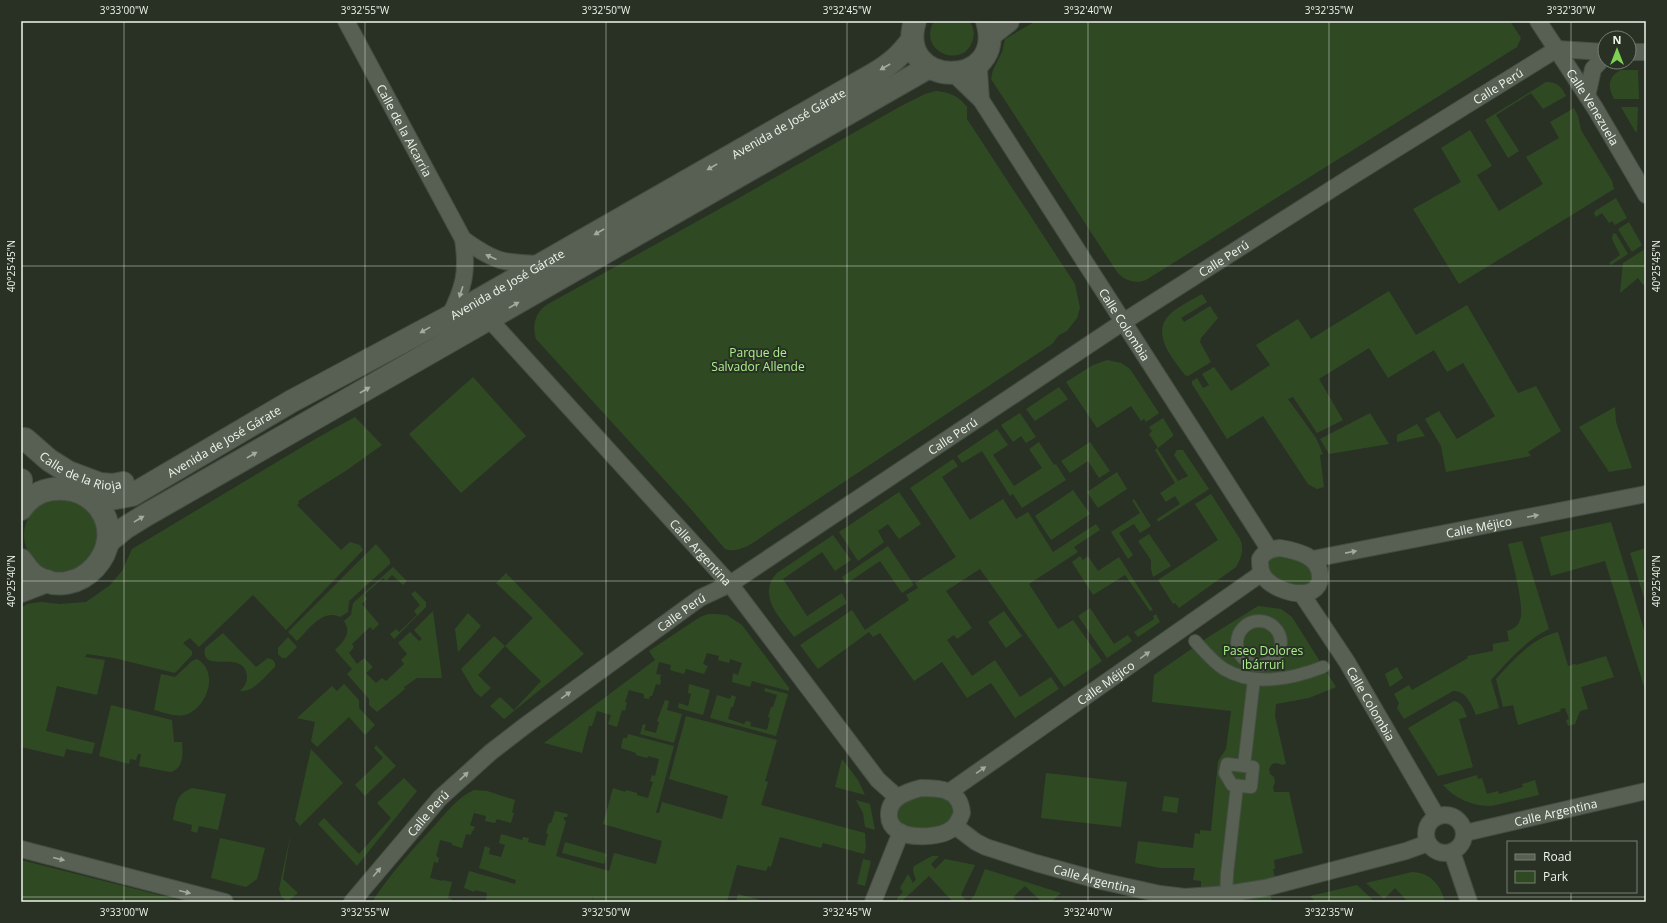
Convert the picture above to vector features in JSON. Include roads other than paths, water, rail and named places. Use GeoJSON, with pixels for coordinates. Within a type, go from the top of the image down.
{"type":"FeatureCollection","features":[{"type":"Feature","properties":{"kind":"main road"},"geometry":{"type":"LineString","coordinates":[[914,31],[918,55],[929,67],[941,73],[954,74],[975,66],[982,58],[988,47],[988,28],[1008,21]]}},
{"type":"Feature","properties":{"kind":"main road","name":"Avenida de José Gárate"},"geometry":{"type":"LineString","coordinates":[[21,509],[38,493],[60,488],[110,498],[132,495],[292,402],[543,264],[891,64],[902,54],[914,31]]}},
{"type":"Feature","properties":{"kind":"main road","name":"Avenida de José Gárate"},"geometry":{"type":"LineString","coordinates":[[108,542],[125,528],[146,515],[929,67]]}},
{"type":"Feature","properties":{"kind":"main road","name":"Calle de la Rioja"},"geometry":{"type":"LineString","coordinates":[[23,435],[49,460],[62,469],[100,484],[113,485],[131,480],[274,403],[292,402]]}},
{"type":"Feature","properties":{"kind":"main road","name":"Calle de la Rioja"},"geometry":{"type":"LineString","coordinates":[[23,435],[42,465],[53,476],[80,493]]}},
{"type":"Feature","properties":{"kind":"main road"},"geometry":{"type":"LineString","coordinates":[[21,480],[21,499]]}},
{"type":"Feature","properties":{"kind":"main road"},"geometry":{"type":"LineString","coordinates":[[21,560],[35,576],[57,583],[72,582],[90,573],[100,563],[108,542],[108,534],[104,517],[96,503],[80,493]]}},
{"type":"Feature","properties":{"kind":"main road"},"geometry":{"type":"LineString","coordinates":[[21,591],[47,581]]}},
{"type":"Feature","properties":{"kind":"street","name":"Calle de la Alcarria"},"geometry":{"type":"LineString","coordinates":[[346,21],[463,240],[466,272],[461,291],[449,317]]}},
{"type":"Feature","properties":{"kind":"street","name":"Calle Venezuela"},"geometry":{"type":"LineString","coordinates":[[1538,21],[1558,49],[1646,195]]}},
{"type":"Feature","properties":{"kind":"street"},"geometry":{"type":"LineString","coordinates":[[1558,49],[1597,51]]}},
{"type":"Feature","properties":{"kind":"street","name":"Calle Perú"},"geometry":{"type":"LineString","coordinates":[[352,902],[440,798],[491,752],[532,720],[700,598],[730,584],[1123,322],[1354,175],[1558,49]]}},
{"type":"Feature","properties":{"kind":"street","name":"Calle Colombia"},"geometry":{"type":"LineString","coordinates":[[981,100],[979,71],[982,58]]}},
{"type":"Feature","properties":{"kind":"street"},"geometry":{"type":"LineString","coordinates":[[1587,96],[1593,69],[1597,65]]}},
{"type":"Feature","properties":{"kind":"street","name":"Calle Colombia"},"geometry":{"type":"LineString","coordinates":[[954,74],[981,100],[1269,549]]}},
{"type":"Feature","properties":{"kind":"street","name":"Calle de la Alcarria"},"geometry":{"type":"LineString","coordinates":[[463,240],[483,254],[496,260],[511,263],[543,264]]}},
{"type":"Feature","properties":{"kind":"street","name":"Calle Argentina"},"geometry":{"type":"LineString","coordinates":[[489,320],[730,584],[878,780],[897,797]]}},
{"type":"Feature","properties":{"kind":"street","name":"Calle Méjico"},"geometry":{"type":"LineString","coordinates":[[1313,559],[1646,494]]}},
{"type":"Feature","properties":{"kind":"street"},"geometry":{"type":"LineString","coordinates":[[1280,548],[1292,550],[1313,559],[1318,564],[1320,581],[1317,587],[1311,591],[1301,593],[1291,592],[1274,586],[1262,573],[1260,559],[1269,549],[1280,548]]}},
{"type":"Feature","properties":{"kind":"street","name":"Calle Méjico"},"geometry":{"type":"LineString","coordinates":[[949,792],[1262,573]]}},
{"type":"Feature","properties":{"kind":"street","name":"Calle Colombia"},"geometry":{"type":"LineString","coordinates":[[1301,593],[1347,662],[1437,817]]}},
{"type":"Feature","properties":{"kind":"street"},"geometry":{"type":"LineString","coordinates":[[1243,658],[1253,664],[1264,665],[1275,659],[1281,646],[1281,639],[1275,627],[1262,621],[1249,623],[1239,633],[1237,646],[1243,658],[1248,678],[1244,766]]}},
{"type":"Feature","properties":{"kind":"street"},"geometry":{"type":"LineString","coordinates":[[1195,641],[1215,662],[1232,673],[1248,678],[1267,679],[1292,676],[1323,667]]}},
{"type":"Feature","properties":{"kind":"street"},"geometry":{"type":"LineString","coordinates":[[1267,679],[1269,663]]}},
{"type":"Feature","properties":{"kind":"street"},"geometry":{"type":"LineString","coordinates":[[1226,764],[1253,767],[1251,787],[1237,786],[1232,785],[1226,773],[1226,764]]}},
{"type":"Feature","properties":{"kind":"street"},"geometry":{"type":"LineString","coordinates":[[1227,898],[1227,874],[1237,786]]}},
{"type":"Feature","properties":{"kind":"street"},"geometry":{"type":"LineString","coordinates":[[921,788],[934,788],[949,792],[959,801],[961,807],[962,814],[955,826],[940,834],[926,836],[911,835],[901,832],[892,825],[889,818],[889,810],[897,797],[921,788]]}},
{"type":"Feature","properties":{"kind":"street","name":"Calle Argentina"},"geometry":{"type":"LineString","coordinates":[[1465,833],[1646,791]]}},
{"type":"Feature","properties":{"kind":"street"},"geometry":{"type":"LineString","coordinates":[[1446,815],[1452,816],[1462,824],[1465,833],[1462,843],[1452,852],[1440,852],[1434,850],[1428,843],[1426,834],[1430,822],[1437,817],[1446,815]]}},
{"type":"Feature","properties":{"kind":"street","name":"Calle Argentina"},"geometry":{"type":"LineString","coordinates":[[955,826],[976,842],[986,847],[1036,863],[1101,881],[1184,899],[1227,898],[1406,851],[1428,843]]}},
{"type":"Feature","properties":{"kind":"street"},"geometry":{"type":"LineString","coordinates":[[873,902],[901,832]]}},
{"type":"Feature","properties":{"kind":"street"},"geometry":{"type":"LineString","coordinates":[[21,849],[225,902]]}},
{"type":"Feature","properties":{"kind":"street"},"geometry":{"type":"LineString","coordinates":[[1452,852],[1469,902]]}},
{"type":"Feature","properties":{"kind":"park label","name":"Parque de Salvador Allende"},"geometry":{"type":"Point","coordinates":[758,359]}},
{"type":"Feature","properties":{"kind":"park label","name":"Paseo Dolores Ibárruri"},"geometry":{"type":"Point","coordinates":[1263,657]}}]}
